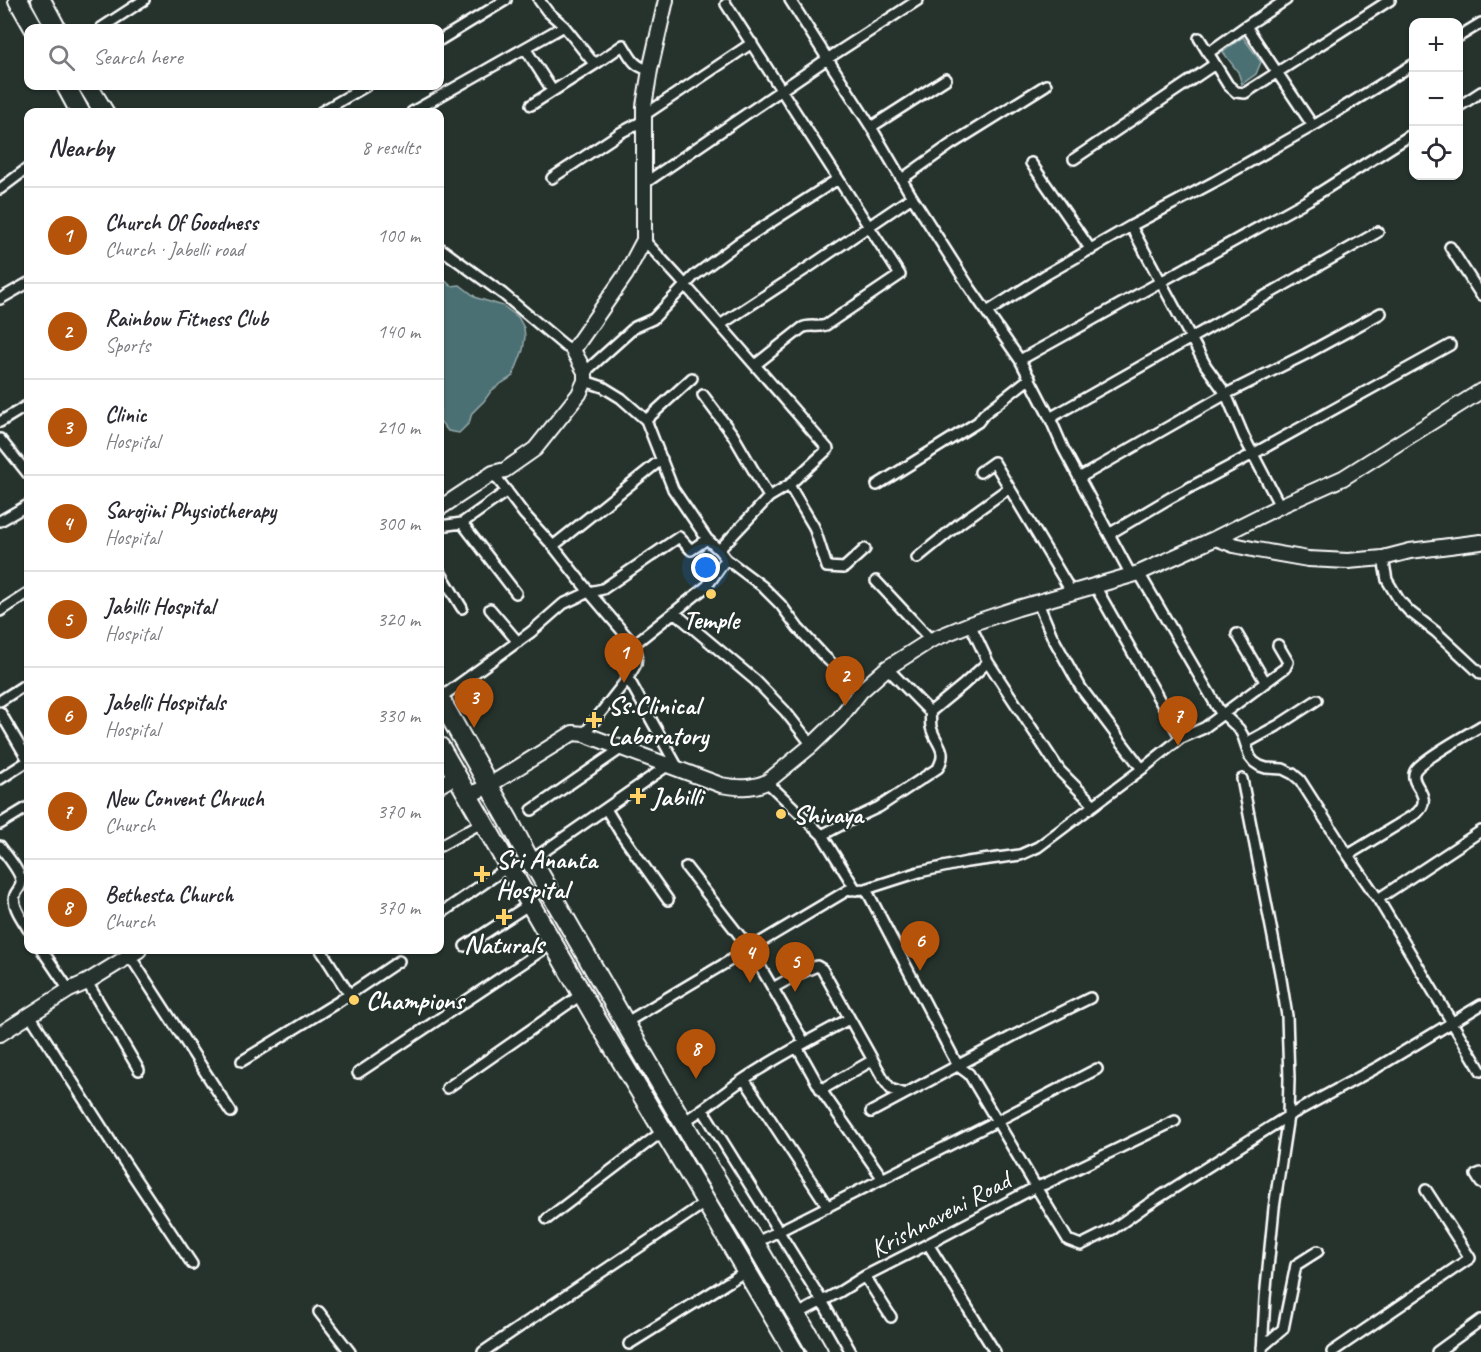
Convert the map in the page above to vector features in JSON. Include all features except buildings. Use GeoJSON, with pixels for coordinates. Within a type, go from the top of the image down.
{"type":"FeatureCollection","features":[{"type":"Feature","properties":{"kind":"highway"},"geometry":{"type":"LineString","coordinates":[[18,0],[32,24]]}},
{"type":"Feature","properties":{"kind":"highway"},"geometry":{"type":"LineString","coordinates":[[41,0],[54,24]]}},
{"type":"Feature","properties":{"kind":"highway"},"geometry":{"type":"LineString","coordinates":[[68,90],[78,108]]}},
{"type":"Feature","properties":{"kind":"highway"},"geometry":{"type":"LineString","coordinates":[[90,90],[102,108]]}},
{"type":"Feature","properties":{"kind":"highway"},"geometry":{"type":"LineString","coordinates":[[444,705],[530,861],[818,1352]]}},
{"type":"Feature","properties":{"kind":"highway"},"geometry":{"type":"LineString","coordinates":[[444,754],[791,1351]]}},
{"type":"Feature","properties":{"kind":"main road"},"geometry":{"type":"LineString","coordinates":[[444,505],[493,473],[505,470],[535,449],[579,394],[585,377],[573,350],[626,274],[644,240],[643,118],[650,70],[666,0]]}},
{"type":"Feature","properties":{"kind":"main road"},"geometry":{"type":"LineString","coordinates":[[468,796],[573,733],[584,734],[721,785],[739,788],[759,786],[812,745],[840,719],[861,691],[887,668],[931,640],[970,624],[1135,574],[1216,538],[1343,478],[1481,391]]}},
{"type":"Feature","properties":{"kind":"main road"},"geometry":{"type":"LineString","coordinates":[[1216,538],[1234,545],[1308,559],[1348,561],[1383,558],[1410,551],[1481,542]]}},
{"type":"Feature","properties":{"kind":"main road"},"geometry":{"type":"LineString","coordinates":[[444,783],[456,776]]}},
{"type":"Feature","properties":{"kind":"main road"},"geometry":{"type":"LineString","coordinates":[[0,1034],[131,954]]}},
{"type":"Feature","properties":{"kind":"street"},"geometry":{"type":"LineString","coordinates":[[107,24],[144,0]]}},
{"type":"Feature","properties":{"kind":"street"},"geometry":{"type":"LineString","coordinates":[[444,38],[506,0]]}},
{"type":"Feature","properties":{"kind":"street"},"geometry":{"type":"LineString","coordinates":[[539,0],[547,11],[564,26],[591,60],[597,63]]}},
{"type":"Feature","properties":{"kind":"street"},"geometry":{"type":"LineString","coordinates":[[790,0],[871,127],[912,197],[1020,360],[1109,534],[1219,710],[1239,729],[1250,757],[1257,765],[1283,769],[1300,780],[1378,899],[1481,1071]]}},
{"type":"Feature","properties":{"kind":"street"},"geometry":{"type":"LineString","coordinates":[[645,183],[918,0]]}},
{"type":"Feature","properties":{"kind":"street"},"geometry":{"type":"LineString","coordinates":[[1208,54],[1286,0]]}},
{"type":"Feature","properties":{"kind":"street"},"geometry":{"type":"LineString","coordinates":[[1198,38],[1228,85],[1239,93],[1245,93],[1390,0]]}},
{"type":"Feature","properties":{"kind":"street"},"geometry":{"type":"LineString","coordinates":[[726,4],[900,275],[826,325],[821,327],[810,325],[802,328],[754,365]]}},
{"type":"Feature","properties":{"kind":"street"},"geometry":{"type":"LineString","coordinates":[[1463,34],[1481,23]]}},
{"type":"Feature","properties":{"kind":"street"},"geometry":{"type":"LineString","coordinates":[[419,108],[564,26]]}},
{"type":"Feature","properties":{"kind":"street"},"geometry":{"type":"LineString","coordinates":[[1246,26],[1313,126]]}},
{"type":"Feature","properties":{"kind":"street"},"geometry":{"type":"LineString","coordinates":[[552,178],[752,43]]}},
{"type":"Feature","properties":{"kind":"street"},"geometry":{"type":"LineString","coordinates":[[531,105],[623,45],[634,63],[650,70]]}},
{"type":"Feature","properties":{"kind":"street"},"geometry":{"type":"LineString","coordinates":[[525,48],[552,90]]}},
{"type":"Feature","properties":{"kind":"street"},"geometry":{"type":"LineString","coordinates":[[1074,159],[1215,64]]}},
{"type":"Feature","properties":{"kind":"street"},"geometry":{"type":"LineString","coordinates":[[987,312],[1047,274],[1131,226],[1313,126],[1409,66]]}},
{"type":"Feature","properties":{"kind":"street"},"geometry":{"type":"LineString","coordinates":[[871,127],[946,79]]}},
{"type":"Feature","properties":{"kind":"street"},"geometry":{"type":"LineString","coordinates":[[902,179],[950,145],[1046,85]]}},
{"type":"Feature","properties":{"kind":"street"},"geometry":{"type":"LineString","coordinates":[[328,108],[359,90]]}},
{"type":"Feature","properties":{"kind":"street"},"geometry":{"type":"LineString","coordinates":[[1463,104],[1481,92]]}},
{"type":"Feature","properties":{"kind":"street"},"geometry":{"type":"LineString","coordinates":[[1020,360],[1308,200],[1409,136]]}},
{"type":"Feature","properties":{"kind":"street"},"geometry":{"type":"LineString","coordinates":[[1031,163],[1091,250]]}},
{"type":"Feature","properties":{"kind":"street"},"geometry":{"type":"LineString","coordinates":[[0,189],[24,171]]}},
{"type":"Feature","properties":{"kind":"street"},"geometry":{"type":"LineString","coordinates":[[838,179],[737,244],[694,276],[653,319],[634,327],[585,377],[621,398],[646,420],[673,489],[707,539],[726,559],[762,586],[781,605],[798,628],[861,691]]}},
{"type":"Feature","properties":{"kind":"street"},"geometry":{"type":"LineString","coordinates":[[720,325],[912,197]]}},
{"type":"Feature","properties":{"kind":"street"},"geometry":{"type":"LineString","coordinates":[[1131,226],[1206,366],[1226,394],[1244,437],[1280,506]]}},
{"type":"Feature","properties":{"kind":"street"},"geometry":{"type":"LineString","coordinates":[[1050,418],[1378,232]]}},
{"type":"Feature","properties":{"kind":"street"},"geometry":{"type":"LineString","coordinates":[[644,240],[828,449],[789,484],[769,497],[719,550]]}},
{"type":"Feature","properties":{"kind":"street"},"geometry":{"type":"LineString","coordinates":[[1450,247],[1481,295]]}},
{"type":"Feature","properties":{"kind":"street"},"geometry":{"type":"LineString","coordinates":[[444,251],[573,350]]}},
{"type":"Feature","properties":{"kind":"street"},"geometry":{"type":"LineString","coordinates":[[0,299],[24,285]]}},
{"type":"Feature","properties":{"kind":"street"},"geometry":{"type":"LineString","coordinates":[[1079,478],[1226,394],[1381,313]]}},
{"type":"Feature","properties":{"kind":"street"},"geometry":{"type":"LineString","coordinates":[[1109,534],[1170,498],[1450,345]]}},
{"type":"Feature","properties":{"kind":"street"},"geometry":{"type":"LineString","coordinates":[[646,420],[692,378]]}},
{"type":"Feature","properties":{"kind":"street"},"geometry":{"type":"LineString","coordinates":[[877,485],[978,422],[984,414],[1030,378]]}},
{"type":"Feature","properties":{"kind":"street"},"geometry":{"type":"LineString","coordinates":[[703,395],[733,435],[769,497]]}},
{"type":"Feature","properties":{"kind":"street"},"geometry":{"type":"LineString","coordinates":[[0,422],[24,407]]}},
{"type":"Feature","properties":{"kind":"street"},"geometry":{"type":"LineString","coordinates":[[0,439],[24,469]]}},
{"type":"Feature","properties":{"kind":"street"},"geometry":{"type":"LineString","coordinates":[[553,546],[662,459]]}},
{"type":"Feature","properties":{"kind":"street"},"geometry":{"type":"LineString","coordinates":[[980,472],[994,462],[1072,593]]}},
{"type":"Feature","properties":{"kind":"street"},"geometry":{"type":"LineString","coordinates":[[493,473],[524,514],[553,546],[633,645],[637,654],[636,664],[628,678],[584,734]]}},
{"type":"Feature","properties":{"kind":"street"},"geometry":{"type":"LineString","coordinates":[[789,484],[814,527],[827,567],[844,568],[865,549]]}},
{"type":"Feature","properties":{"kind":"street"},"geometry":{"type":"LineString","coordinates":[[917,558],[960,523],[1009,488]]}},
{"type":"Feature","properties":{"kind":"street"},"geometry":{"type":"LineString","coordinates":[[444,525],[462,523],[507,491]]}},
{"type":"Feature","properties":{"kind":"street"},"geometry":{"type":"LineString","coordinates":[[0,521],[24,507]]}},
{"type":"Feature","properties":{"kind":"street"},"geometry":{"type":"LineString","coordinates":[[462,523],[516,593]]}},
{"type":"Feature","properties":{"kind":"street"},"geometry":{"type":"LineString","coordinates":[[444,695],[518,642],[563,604],[589,592],[603,589],[679,537],[691,550],[707,539]]}},
{"type":"Feature","properties":{"kind":"street"},"geometry":{"type":"LineString","coordinates":[[1383,558],[1387,580],[1399,600],[1481,674]]}},
{"type":"Feature","properties":{"kind":"street"},"geometry":{"type":"LineString","coordinates":[[633,645],[707,586],[726,559]]}},
{"type":"Feature","properties":{"kind":"street"},"geometry":{"type":"LineString","coordinates":[[444,579],[462,608]]}},
{"type":"Feature","properties":{"kind":"street"},"geometry":{"type":"LineString","coordinates":[[876,581],[931,640]]}},
{"type":"Feature","properties":{"kind":"street"},"geometry":{"type":"LineString","coordinates":[[1095,586],[1181,738]]}},
{"type":"Feature","properties":{"kind":"street"},"geometry":{"type":"LineString","coordinates":[[0,611],[24,596]]}},
{"type":"Feature","properties":{"kind":"street"},"geometry":{"type":"LineString","coordinates":[[1038,603],[1052,636],[1081,688],[1142,770]]}},
{"type":"Feature","properties":{"kind":"street"},"geometry":{"type":"LineString","coordinates":[[490,609],[518,642]]}},
{"type":"Feature","properties":{"kind":"street"},"geometry":{"type":"LineString","coordinates":[[675,613],[755,680],[785,711],[812,745]]}},
{"type":"Feature","properties":{"kind":"street"},"geometry":{"type":"LineString","coordinates":[[970,624],[988,662],[1060,771],[1094,805]]}},
{"type":"Feature","properties":{"kind":"street"},"geometry":{"type":"LineString","coordinates":[[1237,634],[1266,682]]}},
{"type":"Feature","properties":{"kind":"street"},"geometry":{"type":"LineString","coordinates":[[625,1023],[848,890],[861,889],[919,872],[967,862],[1020,855],[1038,846],[1142,770],[1181,738],[1204,728],[1287,665],[1288,662],[1278,645]]}},
{"type":"Feature","properties":{"kind":"street"},"geometry":{"type":"LineString","coordinates":[[930,712],[988,662]]}},
{"type":"Feature","properties":{"kind":"street"},"geometry":{"type":"LineString","coordinates":[[822,836],[879,807],[938,768],[943,759],[931,728],[930,712],[887,668]]}},
{"type":"Feature","properties":{"kind":"street"},"geometry":{"type":"LineString","coordinates":[[444,911],[509,867],[530,861],[606,809],[673,768],[628,678]]}},
{"type":"Feature","properties":{"kind":"street"},"geometry":{"type":"LineString","coordinates":[[0,701],[24,686]]}},
{"type":"Feature","properties":{"kind":"street"},"geometry":{"type":"LineString","coordinates":[[1246,743],[1317,700]]}},
{"type":"Feature","properties":{"kind":"street"},"geometry":{"type":"LineString","coordinates":[[0,712],[24,753]]}},
{"type":"Feature","properties":{"kind":"street"},"geometry":{"type":"LineString","coordinates":[[1348,855],[1417,813],[1423,807],[1424,802],[1414,772],[1432,757],[1481,726]]}},
{"type":"Feature","properties":{"kind":"street"},"geometry":{"type":"LineString","coordinates":[[532,810],[622,748]]}},
{"type":"Feature","properties":{"kind":"street"},"geometry":{"type":"LineString","coordinates":[[0,778],[24,763]]}},
{"type":"Feature","properties":{"kind":"street"},"geometry":{"type":"LineString","coordinates":[[1242,779],[1287,1016],[1288,1116],[1273,1218],[1262,1349]]}},
{"type":"Feature","properties":{"kind":"street","name":"Krishnaveni Road"},"geometry":{"type":"LineString","coordinates":[[767,782],[822,836],[861,889],[958,1066],[969,1074],[1036,1187],[865,1276],[796,1315]]}},
{"type":"Feature","properties":{"kind":"street"},"geometry":{"type":"LineString","coordinates":[[0,824],[24,809]]}},
{"type":"Feature","properties":{"kind":"street"},"geometry":{"type":"LineString","coordinates":[[606,809],[668,900]]}},
{"type":"Feature","properties":{"kind":"street"},"geometry":{"type":"LineString","coordinates":[[444,844],[483,822]]}},
{"type":"Feature","properties":{"kind":"street"},"geometry":{"type":"LineString","coordinates":[[1378,899],[1481,831]]}},
{"type":"Feature","properties":{"kind":"street"},"geometry":{"type":"LineString","coordinates":[[0,846],[21,880],[19,890],[14,896],[14,902],[24,922]]}},
{"type":"Feature","properties":{"kind":"street"},"geometry":{"type":"LineString","coordinates":[[686,867],[750,949],[773,988],[821,1090],[883,1179]]}},
{"type":"Feature","properties":{"kind":"street"},"geometry":{"type":"LineString","coordinates":[[465,946],[530,904]]}},
{"type":"Feature","properties":{"kind":"street"},"geometry":{"type":"LineString","coordinates":[[358,1073],[553,943]]}},
{"type":"Feature","properties":{"kind":"street"},"geometry":{"type":"LineString","coordinates":[[45,954],[69,990]]}},
{"type":"Feature","properties":{"kind":"street"},"geometry":{"type":"LineString","coordinates":[[135,954],[231,1112]]}},
{"type":"Feature","properties":{"kind":"street"},"geometry":{"type":"LineString","coordinates":[[324,954],[349,994]]}},
{"type":"Feature","properties":{"kind":"street"},"geometry":{"type":"LineString","coordinates":[[242,1061],[338,1002],[399,961]]}},
{"type":"Feature","properties":{"kind":"street"},"geometry":{"type":"LineString","coordinates":[[773,988],[817,966],[822,969],[884,1080],[891,1089],[905,1094]]}},
{"type":"Feature","properties":{"kind":"street"},"geometry":{"type":"LineString","coordinates":[[87,982],[139,1070]]}},
{"type":"Feature","properties":{"kind":"street"},"geometry":{"type":"LineString","coordinates":[[447,1088],[582,994]]}},
{"type":"Feature","properties":{"kind":"street"},"geometry":{"type":"LineString","coordinates":[[872,1112],[1013,1036],[1090,998]]}},
{"type":"Feature","properties":{"kind":"street"},"geometry":{"type":"LineString","coordinates":[[1175,1121],[1036,1187],[1068,1240],[1081,1245],[1113,1229],[1288,1116],[1378,1067],[1481,1005]]}},
{"type":"Feature","properties":{"kind":"street"},"geometry":{"type":"LineString","coordinates":[[30,1015],[192,1264]]}},
{"type":"Feature","properties":{"kind":"street"},"geometry":{"type":"LineString","coordinates":[[683,1122],[744,1079],[849,1019]]}},
{"type":"Feature","properties":{"kind":"street"},"geometry":{"type":"LineString","coordinates":[[821,1090],[873,1060]]}},
{"type":"Feature","properties":{"kind":"street"},"geometry":{"type":"LineString","coordinates":[[755,1243],[1097,1069]]}},
{"type":"Feature","properties":{"kind":"street"},"geometry":{"type":"LineString","coordinates":[[744,1079],[828,1207]]}},
{"type":"Feature","properties":{"kind":"street"},"geometry":{"type":"LineString","coordinates":[[703,1110],[822,1301],[850,1352]]}},
{"type":"Feature","properties":{"kind":"street"},"geometry":{"type":"LineString","coordinates":[[547,1219],[663,1131]]}},
{"type":"Feature","properties":{"kind":"street"},"geometry":{"type":"LineString","coordinates":[[1481,1173],[1476,1175],[1481,1183]]}},
{"type":"Feature","properties":{"kind":"street"},"geometry":{"type":"LineString","coordinates":[[1332,1352],[1470,1258],[1426,1190]]}},
{"type":"Feature","properties":{"kind":"street"},"geometry":{"type":"LineString","coordinates":[[483,1352],[706,1202]]}},
{"type":"Feature","properties":{"kind":"street"},"geometry":{"type":"LineString","coordinates":[[928,1244],[994,1352]]}},
{"type":"Feature","properties":{"kind":"street"},"geometry":{"type":"LineString","coordinates":[[1262,1349],[1283,1329],[1296,1265],[1318,1251]]}},
{"type":"Feature","properties":{"kind":"street"},"geometry":{"type":"LineString","coordinates":[[629,1344],[746,1271]]}},
{"type":"Feature","properties":{"kind":"street"},"geometry":{"type":"LineString","coordinates":[[865,1276],[891,1317]]}},
{"type":"Feature","properties":{"kind":"street"},"geometry":{"type":"LineString","coordinates":[[319,1312],[350,1352]]}},
{"type":"Feature","properties":{"kind":"street"},"geometry":{"type":"LineString","coordinates":[[1437,1352],[1481,1320]]}},
{"type":"Feature","properties":{"kind":"water"},"geometry":{"type":"Polygon","coordinates":[[[1243,37],[1261,62],[1256,74],[1242,84],[1238,72],[1223,52],[1243,37]]]}},
{"type":"Feature","properties":{"kind":"water"},"geometry":{"type":"Polygon","coordinates":[[[444,280],[451,286],[460,285],[477,298],[503,306],[518,317],[524,328],[525,337],[523,350],[513,376],[491,391],[472,413],[469,423],[459,433],[448,431],[444,426],[444,280]]]}},
{"type":"Feature","properties":{"kind":"place","name":"Temple"},"geometry":{"type":"Point","coordinates":[711,594]}},
{"type":"Feature","properties":{"kind":"place","name":"Church Of Goodness"},"geometry":{"type":"Point","coordinates":[624,683]}},
{"type":"Feature","properties":{"kind":"place","name":"Rainbow Fitness Club"},"geometry":{"type":"Point","coordinates":[845,706]}},
{"type":"Feature","properties":{"kind":"place","name":"Ss.Clinical Laboratory"},"geometry":{"type":"Point","coordinates":[594,720]}},
{"type":"Feature","properties":{"kind":"place","name":"Clinic"},"geometry":{"type":"Point","coordinates":[474,728]}},
{"type":"Feature","properties":{"kind":"place","name":"New Convent Chruch"},"geometry":{"type":"Point","coordinates":[1178,746]}},
{"type":"Feature","properties":{"kind":"place","name":"Jabilli"},"geometry":{"type":"Point","coordinates":[638,796]}},
{"type":"Feature","properties":{"kind":"place","name":"Shivaya"},"geometry":{"type":"Point","coordinates":[781,814]}},
{"type":"Feature","properties":{"kind":"place","name":"Sri Ananta Hospital"},"geometry":{"type":"Point","coordinates":[482,874]}},
{"type":"Feature","properties":{"kind":"place","name":"Naturals"},"geometry":{"type":"Point","coordinates":[504,917]}},
{"type":"Feature","properties":{"kind":"place","name":"Jabelli Hospitals"},"geometry":{"type":"Point","coordinates":[920,971]}},
{"type":"Feature","properties":{"kind":"place","name":"Sarojini Physiotherapy"},"geometry":{"type":"Point","coordinates":[750,983]}},
{"type":"Feature","properties":{"kind":"place","name":"Jabilli Hospital"},"geometry":{"type":"Point","coordinates":[795,992]}},
{"type":"Feature","properties":{"kind":"place","name":"Champions"},"geometry":{"type":"Point","coordinates":[354,1000]}},
{"type":"Feature","properties":{"kind":"place","name":"Bethesta Church"},"geometry":{"type":"Point","coordinates":[696,1079]}}]}
